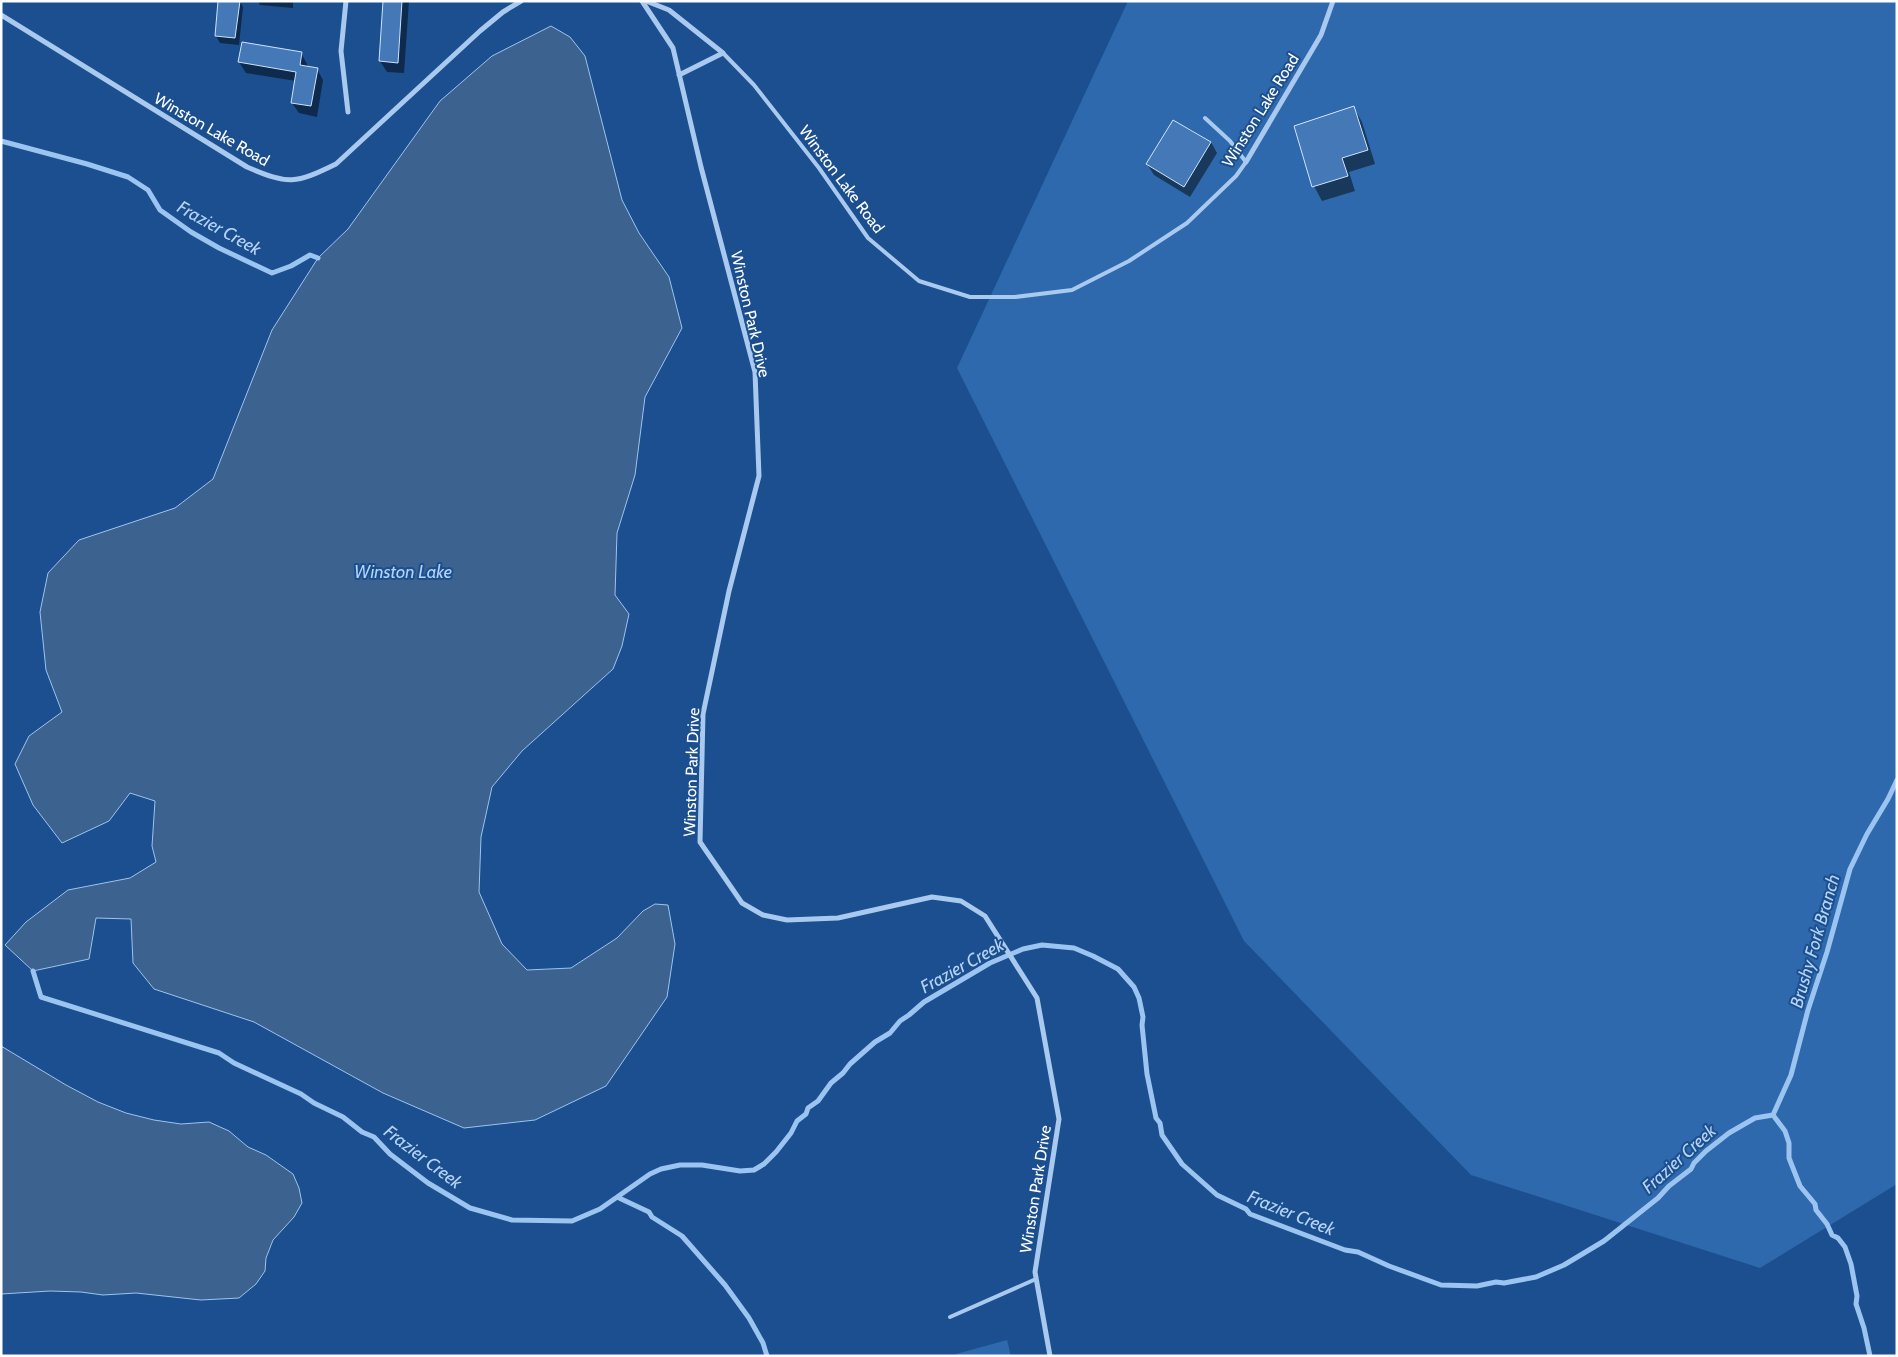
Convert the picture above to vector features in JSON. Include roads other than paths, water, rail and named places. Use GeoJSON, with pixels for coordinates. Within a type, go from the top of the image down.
{"type":"FeatureCollection","features":[{"type":"Feature","properties":{"kind":"street"},"geometry":{"type":"LineString","coordinates":[[346,1],[341,51],[348,112]]}},
{"type":"Feature","properties":{"kind":"street","name":"Winston Lake Road"},"geometry":{"type":"LineString","coordinates":[[1,15],[247,167],[274,178],[288,181],[317,174],[336,164],[480,31],[503,12],[521,1]]}},
{"type":"Feature","properties":{"kind":"street","name":"Winston Lake Road"},"geometry":{"type":"LineString","coordinates":[[644,1],[669,10],[723,53]]}},
{"type":"Feature","properties":{"kind":"street","name":"Winston Park Drive"},"geometry":{"type":"LineString","coordinates":[[644,1],[673,48],[701,167],[756,372],[759,476],[729,591],[703,714],[700,842],[742,902],[763,915],[788,920],[838,918],[932,896],[961,901],[985,916],[1038,998],[1058,1119],[1035,1272],[1050,1356]]}},
{"type":"Feature","properties":{"kind":"street","name":"Winston Lake Road"},"geometry":{"type":"LineString","coordinates":[[1246,162],[1321,35],[1333,1]]}},
{"type":"Feature","properties":{"kind":"street"},"geometry":{"type":"LineString","coordinates":[[679,75],[723,53]]}},
{"type":"Feature","properties":{"kind":"lane","name":"Winston Lake Road"},"geometry":{"type":"LineString","coordinates":[[723,53],[766,100],[819,168],[868,238],[919,282],[970,297],[1015,297],[1072,290],[1129,260],[1187,223],[1236,176],[1246,162]]}},
{"type":"Feature","properties":{"kind":"lane"},"geometry":{"type":"LineString","coordinates":[[1205,118],[1230,141],[1246,162]]}},
{"type":"Feature","properties":{"kind":"lane"},"geometry":{"type":"LineString","coordinates":[[950,1317],[1036,1279]]}},
{"type":"Feature","properties":{"kind":"water","name":"Winston Lake"},"geometry":{"type":"Polygon","coordinates":[[[551,26],[570,37],[585,56],[622,200],[639,233],[669,277],[682,328],[645,397],[635,475],[617,533],[615,595],[629,614],[622,646],[613,669],[522,751],[492,787],[481,837],[479,892],[502,944],[527,970],[571,968],[617,938],[643,911],[655,904],[668,905],[675,944],[667,997],[606,1086],[535,1120],[464,1128],[383,1093],[254,1022],[154,989],[133,963],[131,919],[96,918],[89,959],[33,971],[5,945],[26,922],[68,890],[130,878],[156,862],[152,846],[155,801],[130,793],[109,821],[62,843],[33,805],[15,764],[29,736],[62,712],[46,670],[40,612],[48,573],[79,540],[175,508],[213,479],[272,330],[318,258],[348,229],[440,101],[492,56],[551,26]]]}},
{"type":"Feature","properties":{"kind":"water"},"geometry":{"type":"Polygon","coordinates":[[[1,1046],[66,1085],[98,1102],[126,1113],[181,1124],[209,1122],[229,1131],[248,1147],[266,1155],[293,1174],[299,1188],[302,1203],[294,1217],[273,1240],[266,1258],[265,1271],[256,1284],[239,1298],[201,1300],[136,1293],[103,1295],[50,1291],[1,1294],[1,1046]]]}},
{"type":"Feature","properties":{"kind":"waterway","name":"Frazier Creek"},"geometry":{"type":"LineString","coordinates":[[1,141],[128,177],[148,190],[160,210],[191,232],[219,248],[272,273],[291,266],[310,255],[318,258]]}},
{"type":"Feature","properties":{"kind":"waterway","name":"Brushy Fork Branch"},"geometry":{"type":"LineString","coordinates":[[1773,1115],[1791,1075],[1808,1010],[1827,952],[1850,869],[1897,780]]}},
{"type":"Feature","properties":{"kind":"waterway","name":"Frazier Creek"},"geometry":{"type":"LineString","coordinates":[[33,971],[41,997],[219,1053],[234,1063],[301,1094],[314,1103],[343,1117],[362,1132],[374,1137],[390,1154],[428,1183],[470,1208],[512,1220],[572,1221],[600,1209],[650,1174],[661,1169],[680,1165],[702,1165],[740,1171],[754,1170],[764,1164],[776,1152],[791,1133],[797,1121],[806,1114],[808,1108],[818,1101],[831,1083],[850,1064],[875,1042],[890,1033],[900,1021],[924,1002],[990,963],[1023,949],[1042,945],[1074,948],[1093,956],[1118,969],[1134,987],[1139,998],[1143,1017],[1142,1025],[1147,1074],[1156,1118],[1160,1123],[1162,1135],[1182,1164],[1217,1195],[1246,1209],[1250,1214],[1345,1250],[1358,1252],[1389,1266],[1441,1285],[1477,1286],[1496,1282],[1504,1283],[1536,1277],[1564,1265],[1604,1241],[1658,1198],[1669,1186],[1691,1169],[1694,1163],[1706,1151],[1729,1133],[1755,1118],[1773,1115]]}},
{"type":"Feature","properties":{"kind":"waterway","name":"Frazier Creek"},"geometry":{"type":"LineString","coordinates":[[1773,1115],[1785,1131],[1789,1143],[1789,1158],[1800,1186],[1815,1204],[1816,1210],[1827,1224],[1832,1235],[1838,1238],[1845,1247],[1851,1264],[1857,1296],[1856,1304],[1870,1356]]}},
{"type":"Feature","properties":{"kind":"waterway"},"geometry":{"type":"LineString","coordinates":[[617,1197],[649,1212],[652,1217],[682,1236],[725,1285],[749,1318],[763,1343],[767,1356]]}}]}
